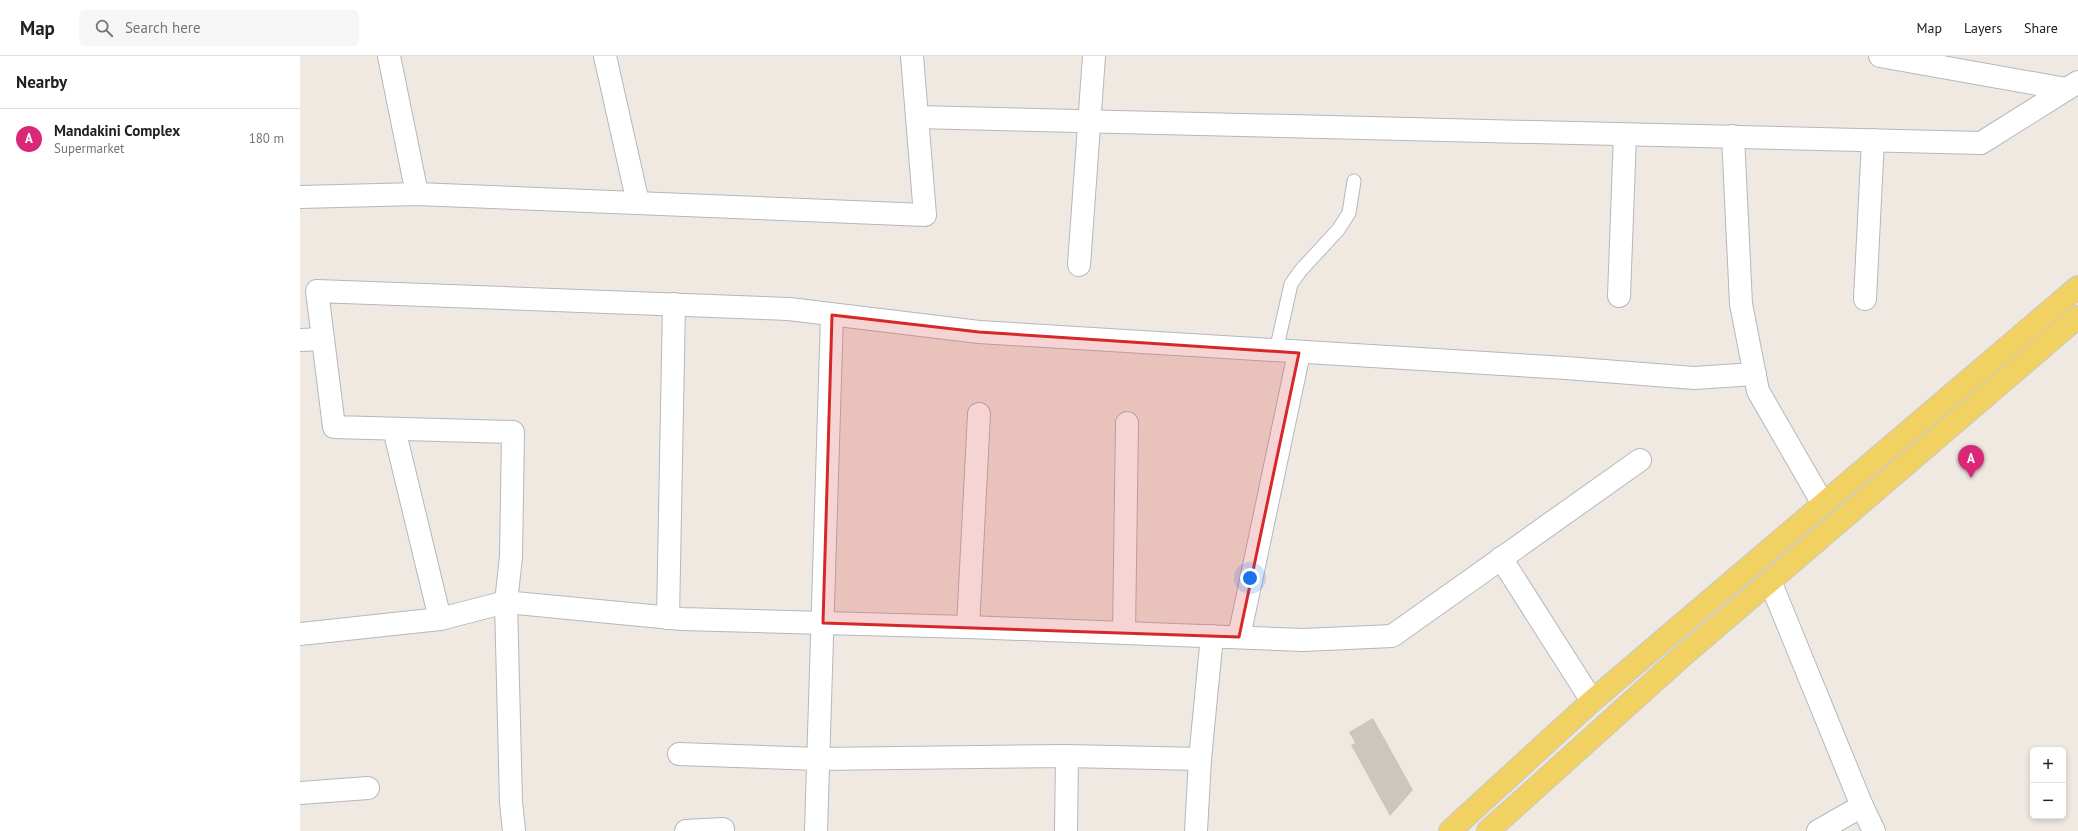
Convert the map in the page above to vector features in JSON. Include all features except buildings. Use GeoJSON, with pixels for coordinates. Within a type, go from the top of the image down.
{"type":"FeatureCollection","features":[{"type":"Feature","properties":{"kind":"main road"},"geometry":{"type":"LineString","coordinates":[[1450,831],[1592,701],[2078,287]]}},
{"type":"Feature","properties":{"kind":"main road"},"geometry":{"type":"LineString","coordinates":[[1488,831],[1770,581],[2078,317]]}},
{"type":"Feature","properties":{"kind":"street"},"geometry":{"type":"LineString","coordinates":[[389,56],[417,194]]}},
{"type":"Feature","properties":{"kind":"street"},"geometry":{"type":"LineString","coordinates":[[605,56],[638,203]]}},
{"type":"Feature","properties":{"kind":"street"},"geometry":{"type":"LineString","coordinates":[[300,197],[417,194],[925,214],[912,56]]}},
{"type":"Feature","properties":{"kind":"street"},"geometry":{"type":"LineString","coordinates":[[1079,265],[1094,56]]}},
{"type":"Feature","properties":{"kind":"street"},"geometry":{"type":"LineString","coordinates":[[1880,56],[2072,86]]}},
{"type":"Feature","properties":{"kind":"street"},"geometry":{"type":"LineString","coordinates":[[917,117],[1981,143],[2072,86]]}},
{"type":"Feature","properties":{"kind":"street"},"geometry":{"type":"LineString","coordinates":[[1619,296],[1625,134]]}},
{"type":"Feature","properties":{"kind":"street"},"geometry":{"type":"LineString","coordinates":[[1733,136],[1741,304],[1758,391],[1823,504]]}},
{"type":"Feature","properties":{"kind":"street"},"geometry":{"type":"LineString","coordinates":[[1865,298],[1873,140]]}},
{"type":"Feature","properties":{"kind":"street"},"geometry":{"type":"LineString","coordinates":[[514,831],[511,802],[506,602],[511,557],[513,432],[334,427],[317,291],[788,309],[979,332],[1300,353],[1566,368],[1694,378],[1754,374]]}},
{"type":"Feature","properties":{"kind":"street"},"geometry":{"type":"LineString","coordinates":[[668,618],[674,304]]}},
{"type":"Feature","properties":{"kind":"street"},"geometry":{"type":"LineString","coordinates":[[816,831],[832,315]]}},
{"type":"Feature","properties":{"kind":"street"},"geometry":{"type":"LineString","coordinates":[[300,340],[323,339]]}},
{"type":"Feature","properties":{"kind":"street"},"geometry":{"type":"LineString","coordinates":[[1239,637],[1300,353]]}},
{"type":"Feature","properties":{"kind":"street"},"geometry":{"type":"LineString","coordinates":[[968,627],[979,414]]}},
{"type":"Feature","properties":{"kind":"street"},"geometry":{"type":"LineString","coordinates":[[1124,633],[1127,423]]}},
{"type":"Feature","properties":{"kind":"street"},"geometry":{"type":"LineString","coordinates":[[394,429],[440,619]]}},
{"type":"Feature","properties":{"kind":"street"},"geometry":{"type":"LineString","coordinates":[[300,634],[440,619],[506,602],[668,618],[968,627],[1303,640],[1392,636],[1640,460]]}},
{"type":"Feature","properties":{"kind":"street"},"geometry":{"type":"LineString","coordinates":[[1501,558],[1592,701]]}},
{"type":"Feature","properties":{"kind":"street"},"geometry":{"type":"LineString","coordinates":[[1770,581],[1862,806],[1874,831]]}},
{"type":"Feature","properties":{"kind":"street"},"geometry":{"type":"LineString","coordinates":[[1196,831],[1200,759],[1212,636]]}},
{"type":"Feature","properties":{"kind":"street"},"geometry":{"type":"LineString","coordinates":[[679,754],[818,759],[1067,756],[1200,759]]}},
{"type":"Feature","properties":{"kind":"street"},"geometry":{"type":"LineString","coordinates":[[1066,831],[1067,756]]}},
{"type":"Feature","properties":{"kind":"street"},"geometry":{"type":"LineString","coordinates":[[300,793],[368,788]]}},
{"type":"Feature","properties":{"kind":"street"},"geometry":{"type":"LineString","coordinates":[[1818,831],[1862,806]]}},
{"type":"Feature","properties":{"kind":"street"},"geometry":{"type":"LineString","coordinates":[[686,831],[723,829]]}},
{"type":"Feature","properties":{"kind":"lane"},"geometry":{"type":"LineString","coordinates":[[1276,351],[1291,284],[1301,270],[1338,230],[1348,213],[1354,181]]}},
{"type":"Feature","properties":{"kind":"highlighted area"},"geometry":{"type":"Polygon","coordinates":[[[832,315],[979,332],[1299,353],[1239,637],[823,623],[832,315]]]}},
{"type":"Feature","properties":{"kind":"place","name":"Mandakini Complex"},"geometry":{"type":"Point","coordinates":[1971,478]}}]}
